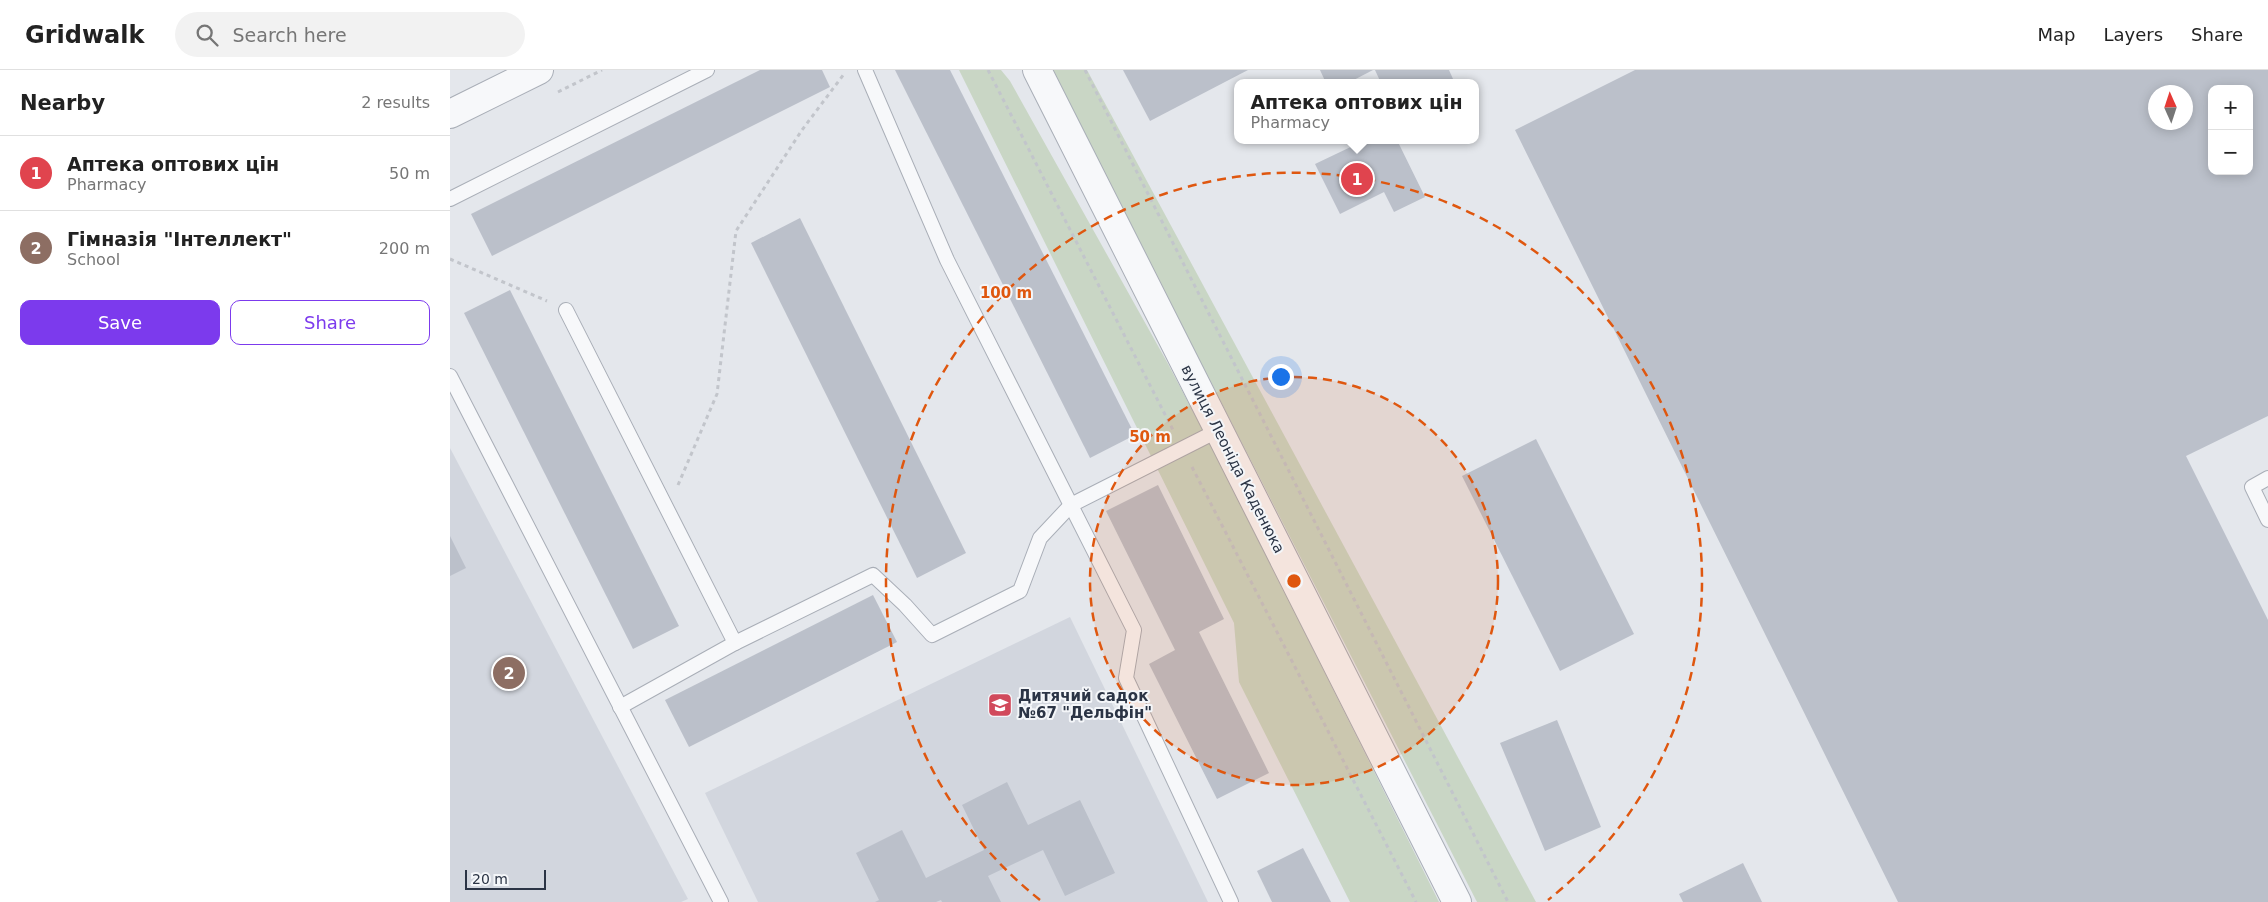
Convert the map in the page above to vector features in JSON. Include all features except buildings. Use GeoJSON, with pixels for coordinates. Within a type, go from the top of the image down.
{"type":"FeatureCollection","features":[{"type":"Feature","properties":{"kind":"street"},"geometry":{"type":"LineString","coordinates":[[450,114],[539,70]]}},
{"type":"Feature","properties":{"kind":"street","name":"вулиця Леоніда Каденюка"},"geometry":{"type":"LineString","coordinates":[[1037,70],[1457,902]]}},
{"type":"Feature","properties":{"kind":"lane"},"geometry":{"type":"LineString","coordinates":[[450,200],[707,70]]}},
{"type":"Feature","properties":{"kind":"lane"},"geometry":{"type":"LineString","coordinates":[[865,70],[948,260],[1134,630],[1126,678],[1231,902]]}},
{"type":"Feature","properties":{"kind":"lane"},"geometry":{"type":"LineString","coordinates":[[566,310],[735,642]]}},
{"type":"Feature","properties":{"kind":"lane"},"geometry":{"type":"LineString","coordinates":[[450,376],[721,902]]}},
{"type":"Feature","properties":{"kind":"lane"},"geometry":{"type":"LineString","coordinates":[[620,707],[735,642],[873,575],[905,605],[932,635],[1020,591],[1040,538],[1070,504],[1219,430]]}},
{"type":"Feature","properties":{"kind":"lane"},"geometry":{"type":"LineString","coordinates":[[2268,478],[2252,487],[2268,520]]}},
{"type":"Feature","properties":{"kind":"path"},"geometry":{"type":"LineString","coordinates":[[667,509],[717,394],[736,231],[802,130],[848,70]]}},
{"type":"Feature","properties":{"kind":"path"},"geometry":{"type":"LineString","coordinates":[[988,70],[1416,902]]}},
{"type":"Feature","properties":{"kind":"path"},"geometry":{"type":"LineString","coordinates":[[1085,70],[1508,902]]}},
{"type":"Feature","properties":{"kind":"path"},"geometry":{"type":"LineString","coordinates":[[450,259],[566,310]]}},
{"type":"Feature","properties":{"kind":"shaded area"},"geometry":{"type":"Polygon","coordinates":[[[450,448],[688,899],[681,902],[450,902],[450,448]]]}},
{"type":"Feature","properties":{"kind":"shaded area","name":"Дитячий садок №67 \"Дельфін\""},"geometry":{"type":"Polygon","coordinates":[[[1070,617],[1208,902],[758,902],[705,793],[1070,617]]]}},
{"type":"Feature","properties":{"kind":"green space"},"geometry":{"type":"Polygon","coordinates":[[[959,70],[1001,70],[1010,81],[1167,362],[1230,482],[1439,902],[1350,902],[1239,682],[1234,623],[959,70]]]}},
{"type":"Feature","properties":{"kind":"green space"},"geometry":{"type":"Polygon","coordinates":[[[1051,70],[1087,70],[1536,902],[1477,902],[1051,70]]]}},
{"type":"Feature","properties":{"kind":"place","name":"Аптека оптових цін"},"geometry":{"type":"Point","coordinates":[1357,179]}},
{"type":"Feature","properties":{"kind":"place","name":"Гімназія \"Інтеллект\""},"geometry":{"type":"Point","coordinates":[509,673]}},
{"type":"Feature","properties":{"kind":"place","name":"Дитячий садок №67 \"Дельфін\""},"geometry":{"type":"Point","coordinates":[1000,705]}}]}
